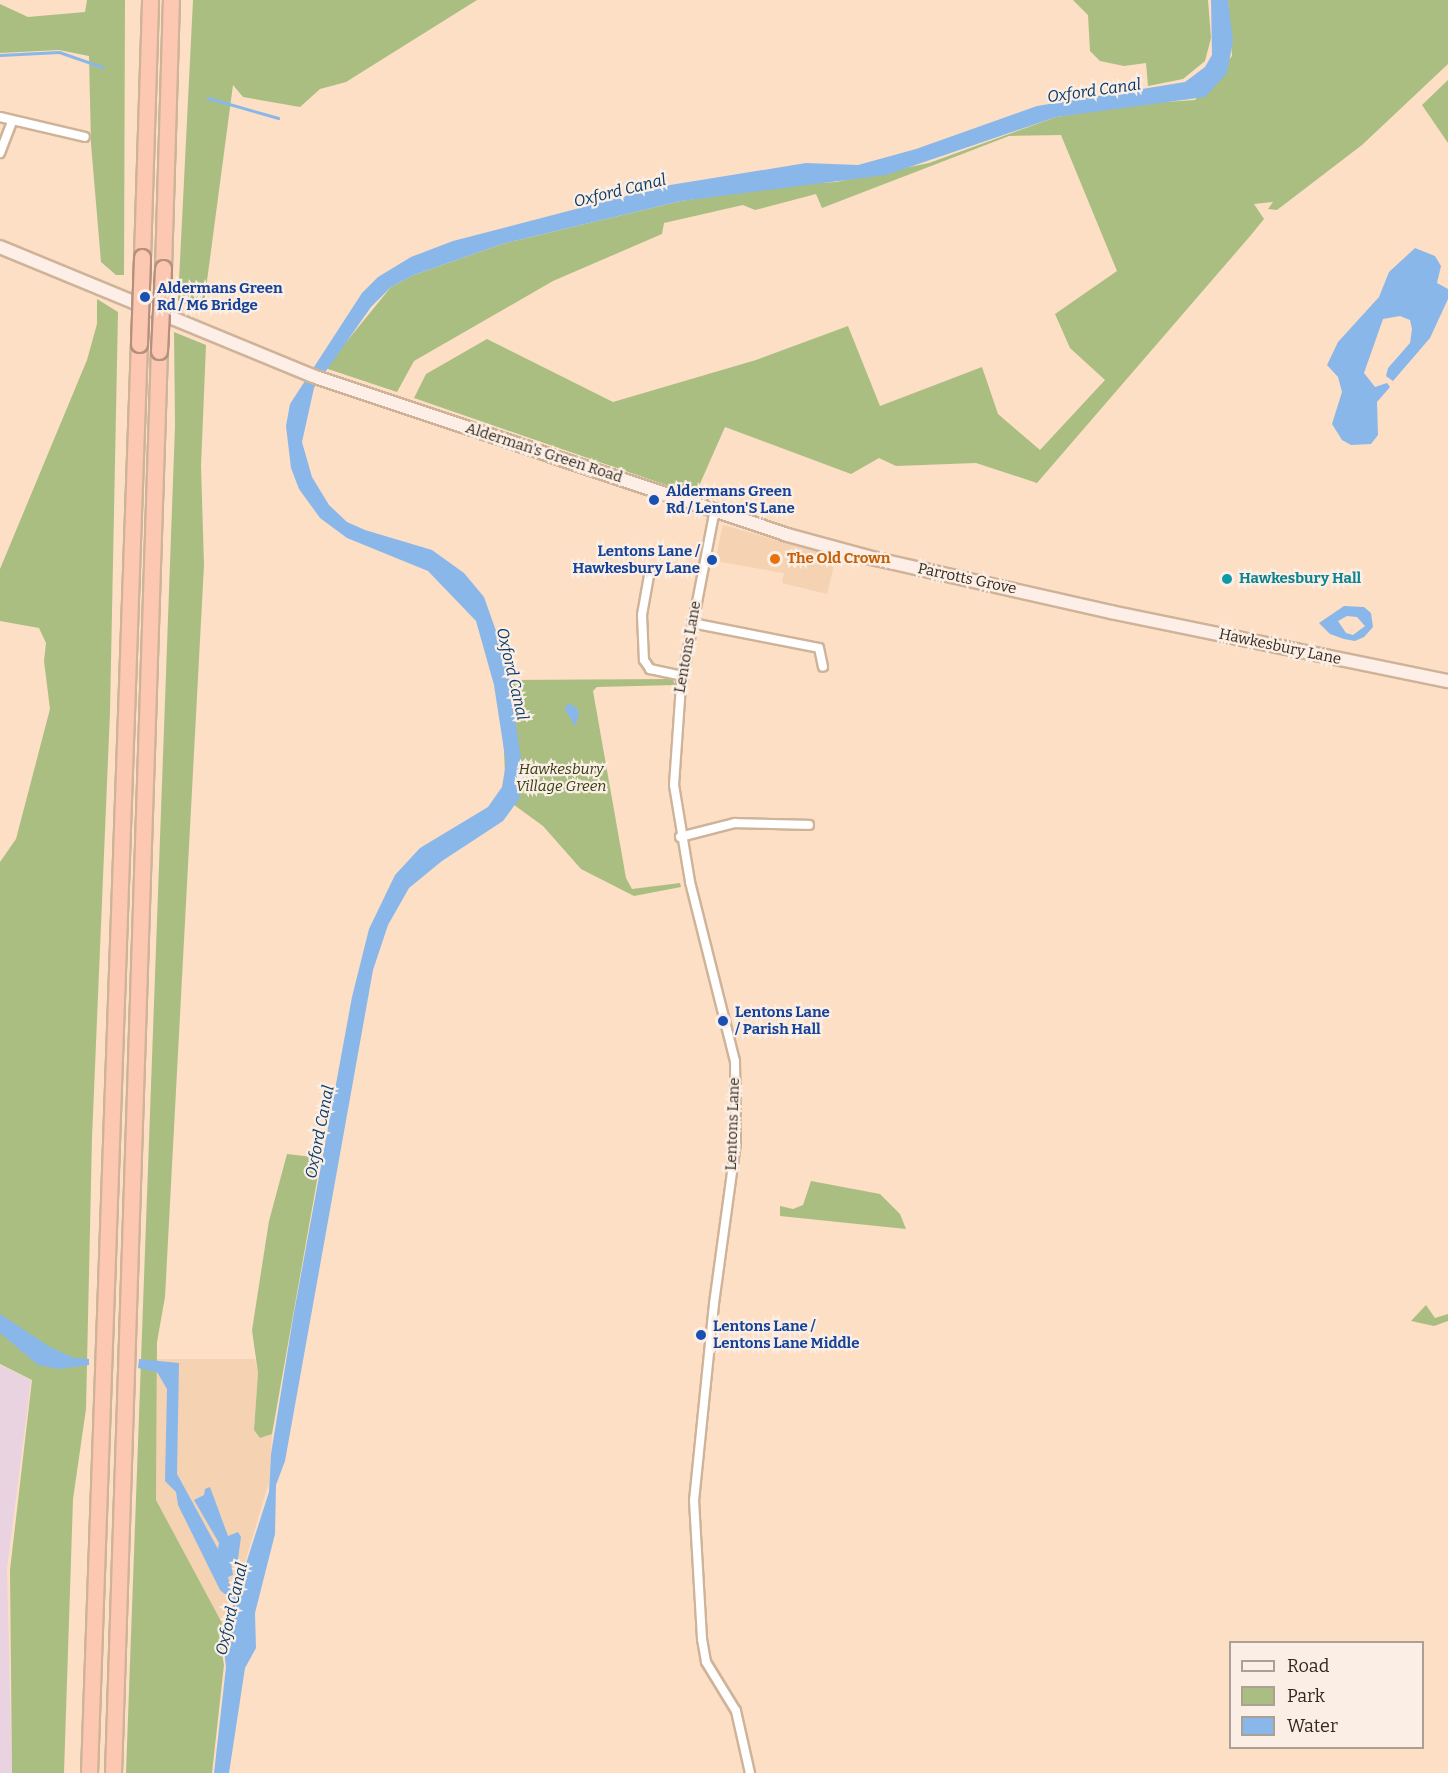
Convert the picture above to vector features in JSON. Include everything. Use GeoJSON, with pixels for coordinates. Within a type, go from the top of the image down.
{"type":"FeatureCollection","features":[{"type":"Feature","properties":{"kind":"highway"},"geometry":{"type":"LineString","coordinates":[[89,1773],[150,0]]}},
{"type":"Feature","properties":{"kind":"highway"},"geometry":{"type":"LineString","coordinates":[[113,1773],[171,0]]}},
{"type":"Feature","properties":{"kind":"main road","name":"Alderman's Green Road"},"geometry":{"type":"LineString","coordinates":[[0,247],[280,363],[374,397],[788,535]]}},
{"type":"Feature","properties":{"kind":"main road","name":"Parrotts Grove"},"geometry":{"type":"LineString","coordinates":[[788,535],[876,559],[1112,612]]}},
{"type":"Feature","properties":{"kind":"main road","name":"Hawkesbury Lane"},"geometry":{"type":"LineString","coordinates":[[1112,612],[1448,681]]}},
{"type":"Feature","properties":{"kind":"street"},"geometry":{"type":"LineString","coordinates":[[0,117],[12,122],[85,137]]}},
{"type":"Feature","properties":{"kind":"street"},"geometry":{"type":"LineString","coordinates":[[0,153],[12,122]]}},
{"type":"Feature","properties":{"kind":"street","name":"Lentons Lane"},"geometry":{"type":"LineString","coordinates":[[715,509],[683,676],[675,762],[680,837],[735,1061],[736,1143],[698,1438],[694,1500],[698,1610],[706,1662],[736,1711],[750,1773]]}},
{"type":"Feature","properties":{"kind":"street"},"geometry":{"type":"LineString","coordinates":[[650,570],[642,615],[644,660],[650,669],[683,676]]}},
{"type":"Feature","properties":{"kind":"street"},"geometry":{"type":"LineString","coordinates":[[692,623],[819,648],[824,667]]}},
{"type":"Feature","properties":{"kind":"street"},"geometry":{"type":"LineString","coordinates":[[680,837],[735,823],[805,827]]}},
{"type":"Feature","properties":{"kind":"shaded area","name":"The Old Crown"},"geometry":{"type":"Polygon","coordinates":[[[723,525],[836,557],[827,594],[782,583],[784,573],[715,561],[723,525]]]}},
{"type":"Feature","properties":{"kind":"shaded area"},"geometry":{"type":"Polygon","coordinates":[[[157,1359],[255,1359],[258,1373],[254,1430],[260,1438],[272,1434],[269,1482],[243,1569],[222,1623],[156,1500],[157,1359]]]}},
{"type":"Feature","properties":{"kind":"shaded area"},"geometry":{"type":"Polygon","coordinates":[[[0,1365],[31,1380],[7,1569],[12,1773],[0,1773],[0,1365]]]}},
{"type":"Feature","properties":{"kind":"green space"},"geometry":{"type":"Polygon","coordinates":[[[87,0],[125,0],[124,275],[116,275],[101,262],[91,144],[89,56],[59,50],[0,53],[0,4],[28,17],[85,12],[87,0]]]}},
{"type":"Feature","properties":{"kind":"green space"},"geometry":{"type":"Polygon","coordinates":[[[193,0],[477,0],[346,82],[320,89],[300,107],[243,97],[233,85],[203,311],[178,301],[193,0]]]}},
{"type":"Feature","properties":{"kind":"green space"},"geometry":{"type":"Polygon","coordinates":[[[1073,0],[1208,0],[1211,38],[1205,61],[1183,79],[1148,86],[1146,63],[1124,66],[1100,61],[1090,51],[1088,15],[1073,0]]]}},
{"type":"Feature","properties":{"kind":"green space"},"geometry":{"type":"Polygon","coordinates":[[[1228,0],[1448,0],[1448,64],[1362,145],[1277,210],[1268,209],[1273,202],[1254,204],[1264,219],[1037,483],[976,463],[896,466],[879,458],[851,474],[725,427],[695,495],[414,398],[426,374],[487,339],[613,402],[756,360],[848,326],[880,406],[982,367],[998,414],[1040,450],[1105,380],[1070,348],[1055,314],[1117,271],[1061,135],[1009,136],[822,208],[816,194],[755,210],[743,205],[664,223],[662,234],[553,281],[414,361],[397,392],[325,368],[391,287],[414,275],[502,244],[681,201],[787,185],[836,182],[929,163],[1056,117],[1136,104],[1195,100],[1232,56],[1228,0]]]}},
{"type":"Feature","properties":{"kind":"green space"},"geometry":{"type":"Polygon","coordinates":[[[1448,80],[1448,143],[1422,105],[1448,80]]]}},
{"type":"Feature","properties":{"kind":"green space"},"geometry":{"type":"Polygon","coordinates":[[[97,299],[118,312],[110,712],[92,1138],[86,1409],[73,1499],[64,1773],[12,1773],[10,1570],[32,1380],[0,1364],[0,862],[16,839],[50,709],[44,661],[46,643],[39,628],[0,621],[0,569],[87,360],[97,324],[97,299]]]}},
{"type":"Feature","properties":{"kind":"green space"},"geometry":{"type":"Polygon","coordinates":[[[174,332],[206,345],[201,466],[204,565],[165,1297],[157,1342],[156,1500],[222,1623],[219,1634],[224,1665],[212,1773],[126,1773],[175,426],[174,332]]]}},
{"type":"Feature","properties":{"kind":"green space","name":"Hawkesbury Village Green"},"geometry":{"type":"Polygon","coordinates":[[[672,679],[676,685],[597,687],[593,691],[626,878],[632,889],[680,883],[681,887],[634,896],[581,869],[543,826],[506,799],[501,680],[672,679]]]}},
{"type":"Feature","properties":{"kind":"green space"},"geometry":{"type":"Polygon","coordinates":[[[287,1154],[321,1158],[272,1434],[260,1438],[254,1430],[258,1373],[252,1330],[269,1221],[287,1154]]]}},
{"type":"Feature","properties":{"kind":"green space"},"geometry":{"type":"Polygon","coordinates":[[[811,1181],[880,1194],[900,1214],[906,1229],[780,1216],[780,1206],[793,1209],[803,1205],[811,1181]]]}},
{"type":"Feature","properties":{"kind":"green space"},"geometry":{"type":"Polygon","coordinates":[[[1426,1305],[1435,1318],[1448,1314],[1448,1321],[1434,1326],[1411,1321],[1426,1305]]]}},
{"type":"Feature","properties":{"kind":"water","name":"Oxford Canal"},"geometry":{"type":"Polygon","coordinates":[[[1211,0],[1228,0],[1233,41],[1227,73],[1205,97],[1056,117],[886,175],[681,201],[502,244],[414,275],[391,287],[371,307],[314,388],[302,442],[312,477],[329,505],[347,522],[365,530],[432,550],[464,573],[484,597],[507,662],[524,780],[519,799],[503,821],[442,861],[409,888],[388,925],[373,970],[285,1461],[276,1485],[275,1534],[255,1613],[256,1648],[245,1668],[229,1773],[214,1773],[226,1667],[222,1634],[234,1602],[220,1590],[178,1505],[176,1492],[165,1481],[167,1389],[157,1372],[138,1368],[139,1359],[179,1363],[177,1474],[218,1549],[219,1543],[194,1500],[204,1495],[205,1489],[210,1487],[228,1536],[238,1532],[241,1537],[238,1559],[231,1563],[233,1575],[228,1577],[232,1594],[236,1595],[269,1492],[271,1454],[293,1318],[352,997],[369,929],[395,875],[420,848],[488,807],[502,787],[506,763],[494,685],[476,621],[428,571],[347,538],[320,518],[299,489],[291,468],[286,426],[290,404],[362,293],[378,277],[411,257],[453,241],[664,186],[806,163],[858,165],[916,149],[1037,106],[1185,82],[1205,67],[1212,55],[1211,0]]]}},
{"type":"Feature","properties":{"kind":"water"},"geometry":{"type":"Polygon","coordinates":[[[1415,248],[1435,256],[1441,266],[1437,283],[1448,289],[1448,299],[1430,338],[1393,381],[1386,376],[1388,368],[1410,343],[1412,329],[1410,320],[1400,316],[1383,319],[1364,373],[1375,387],[1387,383],[1390,387],[1377,402],[1378,435],[1371,444],[1351,445],[1342,440],[1332,424],[1342,392],[1338,377],[1327,365],[1338,342],[1379,297],[1389,272],[1415,248]]]}},
{"type":"Feature","properties":{"kind":"water"},"geometry":{"type":"Polygon","coordinates":[[[1344,606],[1364,607],[1371,613],[1373,627],[1364,637],[1355,641],[1330,634],[1319,623],[1344,606]],[[1347,616],[1338,621],[1346,633],[1353,635],[1365,626],[1357,617],[1347,616]]]}},
{"type":"Feature","properties":{"kind":"water"},"geometry":{"type":"Polygon","coordinates":[[[568,703],[577,708],[579,715],[575,726],[565,710],[568,703]]]}},
{"type":"Feature","properties":{"kind":"water"},"geometry":{"type":"Polygon","coordinates":[[[0,1314],[50,1347],[74,1358],[89,1359],[89,1365],[59,1369],[38,1365],[0,1333],[0,1314]]]}},
{"type":"Feature","properties":{"kind":"waterway"},"geometry":{"type":"LineString","coordinates":[[0,55],[59,52],[102,67]]}},
{"type":"Feature","properties":{"kind":"waterway"},"geometry":{"type":"LineString","coordinates":[[208,98],[278,118]]}},
{"type":"Feature","properties":{"kind":"place","name":"Aldermans Green Rd / M6 Bridge"},"geometry":{"type":"Point","coordinates":[145,297]}},
{"type":"Feature","properties":{"kind":"place","name":"Aldermans Green Rd / Lenton'S Lane"},"geometry":{"type":"Point","coordinates":[654,500]}},
{"type":"Feature","properties":{"kind":"place","name":"The Old Crown"},"geometry":{"type":"Point","coordinates":[775,559]}},
{"type":"Feature","properties":{"kind":"place","name":"Lentons Lane / Hawkesbury Lane"},"geometry":{"type":"Point","coordinates":[712,560]}},
{"type":"Feature","properties":{"kind":"place","name":"Hawkesbury Hall"},"geometry":{"type":"Point","coordinates":[1227,579]}},
{"type":"Feature","properties":{"kind":"place","name":"Lentons Lane / Parish Hall"},"geometry":{"type":"Point","coordinates":[723,1021]}},
{"type":"Feature","properties":{"kind":"place","name":"Lentons Lane / Lentons Lane Middle"},"geometry":{"type":"Point","coordinates":[701,1335]}}]}
